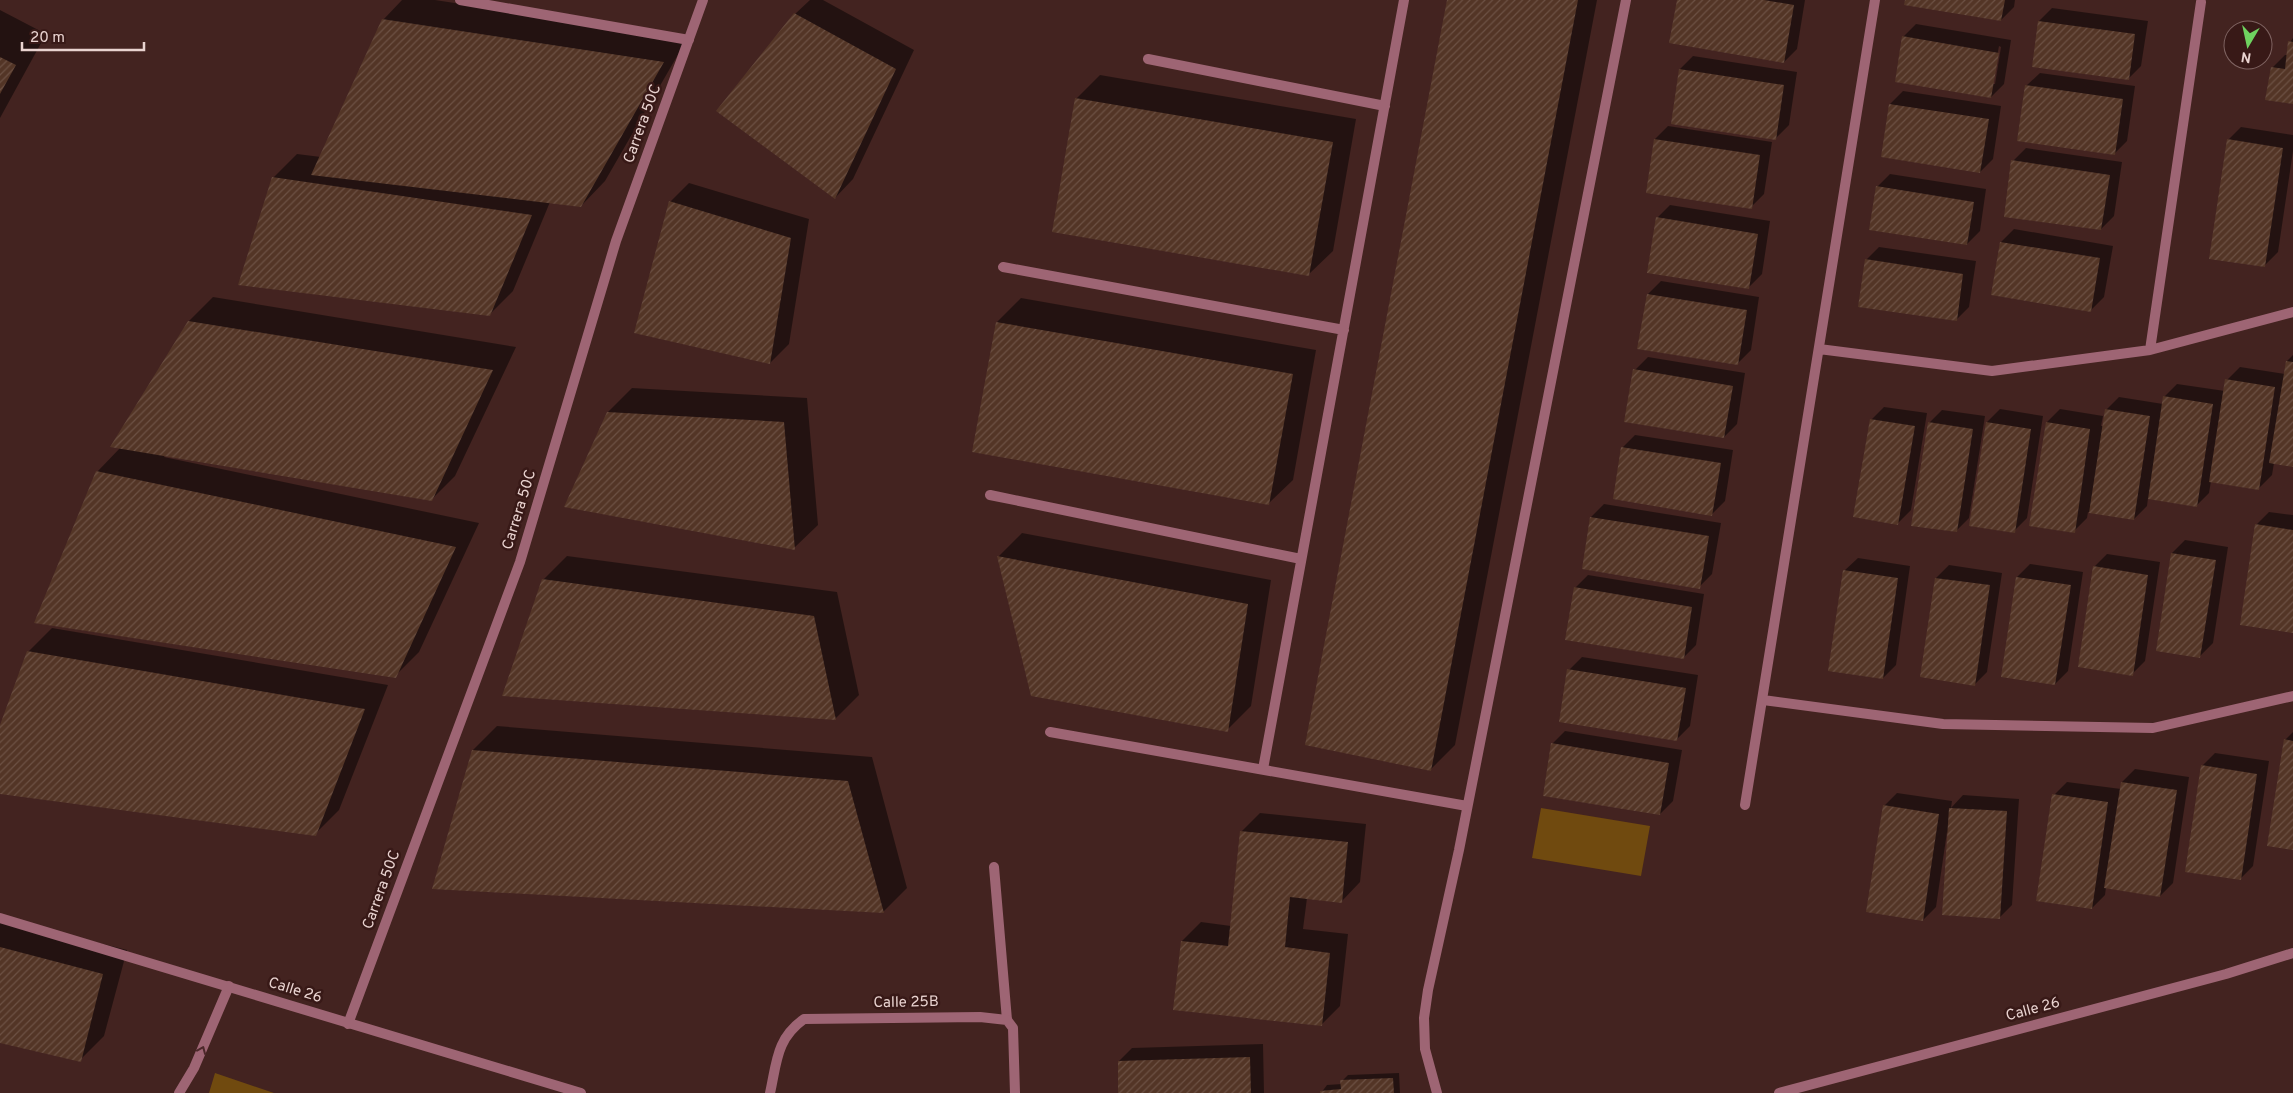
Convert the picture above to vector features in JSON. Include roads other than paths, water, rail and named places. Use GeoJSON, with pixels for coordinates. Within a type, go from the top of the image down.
{"type":"FeatureCollection","features":[{"type":"Feature","properties":{"kind":"street"},"geometry":{"type":"LineString","coordinates":[[460,0],[689,40]]}},
{"type":"Feature","properties":{"kind":"street","name":"Carrera 50C"},"geometry":{"type":"LineString","coordinates":[[348,1024],[520,562],[616,241],[704,0]]}},
{"type":"Feature","properties":{"kind":"street"},"geometry":{"type":"LineString","coordinates":[[1263,768],[1404,0]]}},
{"type":"Feature","properties":{"kind":"street"},"geometry":{"type":"LineString","coordinates":[[1437,1093],[1425,1049],[1424,1018],[1428,990],[1467,806],[1626,0]]}},
{"type":"Feature","properties":{"kind":"street"},"geometry":{"type":"LineString","coordinates":[[1745,805],[1875,0]]}},
{"type":"Feature","properties":{"kind":"street"},"geometry":{"type":"LineString","coordinates":[[2150,350],[2201,2]]}},
{"type":"Feature","properties":{"kind":"street"},"geometry":{"type":"LineString","coordinates":[[1148,59],[1385,106]]}},
{"type":"Feature","properties":{"kind":"street"},"geometry":{"type":"LineString","coordinates":[[1003,268],[1344,330]]}},
{"type":"Feature","properties":{"kind":"street"},"geometry":{"type":"LineString","coordinates":[[1819,349],[1992,371],[2150,350],[2293,312]]}},
{"type":"Feature","properties":{"kind":"street"},"geometry":{"type":"LineString","coordinates":[[990,495],[1302,559]]}},
{"type":"Feature","properties":{"kind":"street"},"geometry":{"type":"LineString","coordinates":[[1763,700],[1943,724],[2153,728],[2293,696]]}},
{"type":"Feature","properties":{"kind":"street"},"geometry":{"type":"LineString","coordinates":[[1050,732],[1263,768],[1467,806]]}},
{"type":"Feature","properties":{"kind":"street"},"geometry":{"type":"LineString","coordinates":[[994,866],[1007,1020],[1013,1028],[1015,1037],[1015,1093]]}},
{"type":"Feature","properties":{"kind":"street","name":"Calle 26"},"geometry":{"type":"LineString","coordinates":[[0,918],[581,1093]]}},
{"type":"Feature","properties":{"kind":"street","name":"Calle 26"},"geometry":{"type":"LineString","coordinates":[[1779,1093],[2217,976],[2293,953]]}},
{"type":"Feature","properties":{"kind":"street"},"geometry":{"type":"LineString","coordinates":[[179,1093],[194,1068],[229,986]]}},
{"type":"Feature","properties":{"kind":"street","name":"Calle 25B"},"geometry":{"type":"LineString","coordinates":[[770,1093],[781,1044],[789,1029],[804,1019],[980,1017],[1007,1020]]}}]}
